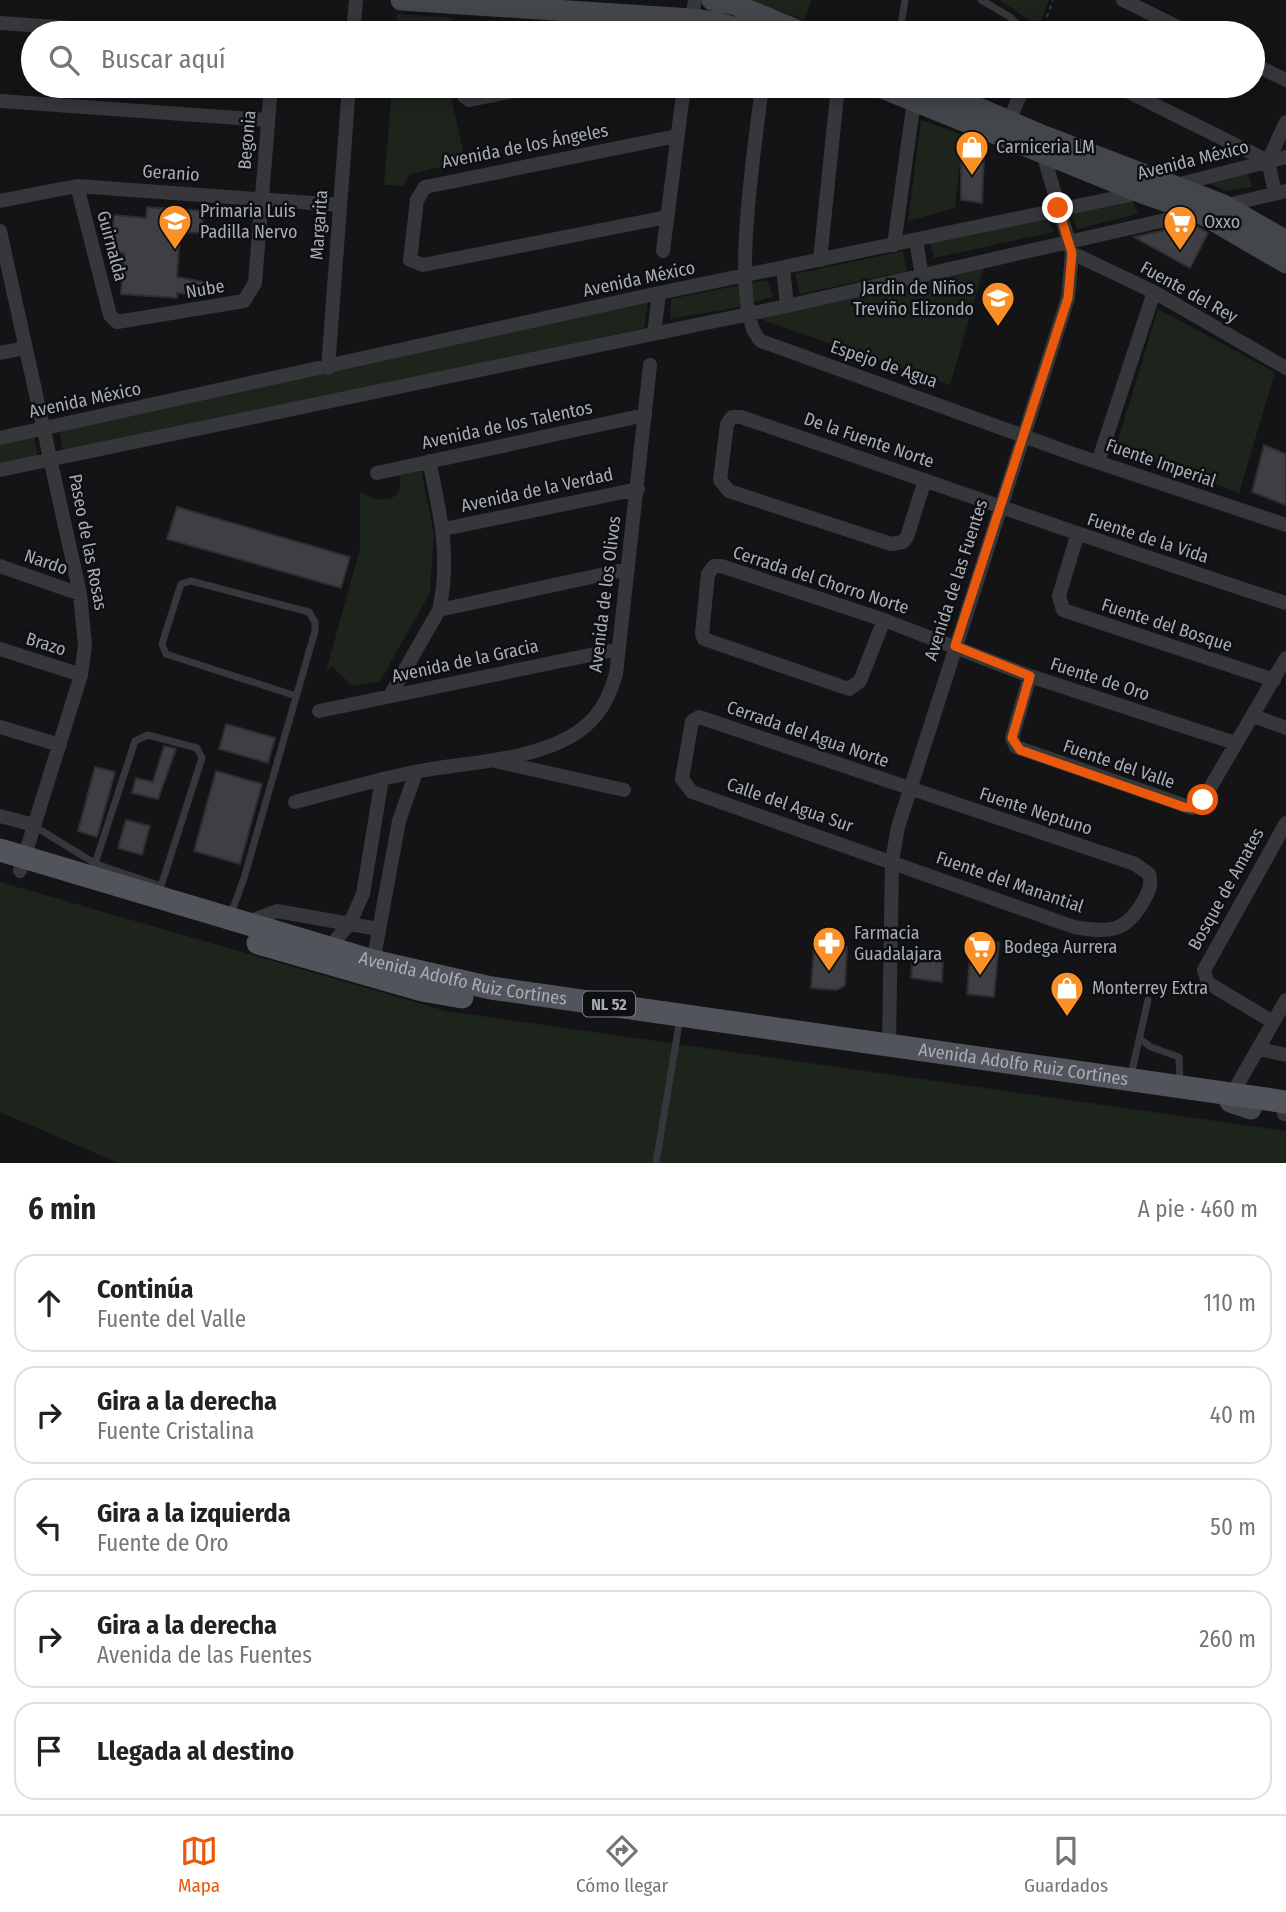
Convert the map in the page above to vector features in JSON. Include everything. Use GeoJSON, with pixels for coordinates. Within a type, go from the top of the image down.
{"type":"FeatureCollection","features":[{"type":"Feature","properties":{"kind":"main road","name":"Avenida Adolfo Ruiz Cortínes"},"geometry":{"type":"LineString","coordinates":[[0,850],[15,864],[93,870],[160,891],[333,958],[373,961],[491,988],[679,1021],[889,1051],[1130,1079],[1232,1094]]}},
{"type":"Feature","properties":{"kind":"main road"},"geometry":{"type":"LineString","coordinates":[[15,864],[268,946],[333,958],[422,990],[679,1021]]}},
{"type":"Feature","properties":{"kind":"main road"},"geometry":{"type":"LineString","coordinates":[[889,1051],[1251,1109],[1286,1111]]}},
{"type":"Feature","properties":{"kind":"main road","name":"NL 52"},"geometry":{"type":"LineString","coordinates":[[1232,1094],[1286,1111]]}},
{"type":"Feature","properties":{"kind":"street"},"geometry":{"type":"LineString","coordinates":[[354,21],[356,0]]}},
{"type":"Feature","properties":{"kind":"street"},"geometry":{"type":"LineString","coordinates":[[401,0],[692,17],[711,21]]}},
{"type":"Feature","properties":{"kind":"street"},"geometry":{"type":"LineString","coordinates":[[712,0],[752,21]]}},
{"type":"Feature","properties":{"kind":"street"},"geometry":{"type":"LineString","coordinates":[[1123,0],[1166,21]]}},
{"type":"Feature","properties":{"kind":"street"},"geometry":{"type":"LineString","coordinates":[[0,23],[21,24]]}},
{"type":"Feature","properties":{"kind":"street"},"geometry":{"type":"LineString","coordinates":[[1265,70],[1286,80]]}},
{"type":"Feature","properties":{"kind":"street","name":"Begonia"},"geometry":{"type":"LineString","coordinates":[[262,198],[270,98]]}},
{"type":"Feature","properties":{"kind":"street","name":"Margarita"},"geometry":{"type":"LineString","coordinates":[[328,368],[348,98]]}},
{"type":"Feature","properties":{"kind":"street"},"geometry":{"type":"LineString","coordinates":[[663,251],[682,98]]}},
{"type":"Feature","properties":{"kind":"street"},"geometry":{"type":"LineString","coordinates":[[748,314],[743,277],[761,98]]}},
{"type":"Feature","properties":{"kind":"street"},"geometry":{"type":"LineString","coordinates":[[820,260],[837,98]]}},
{"type":"Feature","properties":{"kind":"street"},"geometry":{"type":"LineString","coordinates":[[894,245],[918,98]]}},
{"type":"Feature","properties":{"kind":"street"},"geometry":{"type":"LineString","coordinates":[[935,98],[1041,144],[1142,193],[1200,213],[1286,263]]}},
{"type":"Feature","properties":{"kind":"street"},"geometry":{"type":"LineString","coordinates":[[940,98],[1009,121],[1041,144],[1224,205],[1286,241]]}},
{"type":"Feature","properties":{"kind":"street"},"geometry":{"type":"LineString","coordinates":[[1009,121],[1019,98]]}},
{"type":"Feature","properties":{"kind":"street"},"geometry":{"type":"LineString","coordinates":[[0,470],[922,276],[1070,248],[1281,192],[1268,161],[1141,98]]}},
{"type":"Feature","properties":{"kind":"street"},"geometry":{"type":"LineString","coordinates":[[0,101],[268,120]]}},
{"type":"Feature","properties":{"kind":"street"},"geometry":{"type":"LineString","coordinates":[[1268,161],[1286,122]]}},
{"type":"Feature","properties":{"kind":"street","name":"Avenida de los Ángeles"},"geometry":{"type":"LineString","coordinates":[[667,217],[423,265],[410,260],[417,200],[425,187],[677,136]]}},
{"type":"Feature","properties":{"kind":"street","name":"Avenida de las Fuentes"},"geometry":{"type":"LineString","coordinates":[[889,1051],[892,861],[908,789],[1068,298],[1070,248],[1041,144]]}},
{"type":"Feature","properties":{"kind":"street","name":"Avenida México"},"geometry":{"type":"LineString","coordinates":[[0,438],[328,368],[659,293],[1058,208],[1142,193],[1286,157]]}},
{"type":"Feature","properties":{"kind":"street","name":"Geranio"},"geometry":{"type":"LineString","coordinates":[[0,201],[77,186],[340,205]]}},
{"type":"Feature","properties":{"kind":"street","name":"Guirnalda"},"geometry":{"type":"LineString","coordinates":[[77,186],[110,316]]}},
{"type":"Feature","properties":{"kind":"street","name":"Nube"},"geometry":{"type":"LineString","coordinates":[[110,316],[117,322],[127,322],[244,302],[255,283],[262,198]]}},
{"type":"Feature","properties":{"kind":"street","name":"Paseo de las Rosas"},"geometry":{"type":"LineString","coordinates":[[0,231],[5,274],[52,460],[80,594],[85,645],[81,675],[60,745],[34,825],[15,864]]}},
{"type":"Feature","properties":{"kind":"street"},"geometry":{"type":"LineString","coordinates":[[916,240],[922,276]]}},
{"type":"Feature","properties":{"kind":"street","name":"Fuente del Rey"},"geometry":{"type":"LineString","coordinates":[[1070,248],[1154,292],[1286,368]]}},
{"type":"Feature","properties":{"kind":"street"},"geometry":{"type":"LineString","coordinates":[[783,268],[787,306]]}},
{"type":"Feature","properties":{"kind":"street"},"geometry":{"type":"LineString","coordinates":[[1098,462],[1154,292]]}},
{"type":"Feature","properties":{"kind":"street"},"geometry":{"type":"LineString","coordinates":[[653,334],[659,293]]}},
{"type":"Feature","properties":{"kind":"street","name":"Espejo de Agua"},"geometry":{"type":"LineString","coordinates":[[748,314],[753,334],[761,341],[1024,434]]}},
{"type":"Feature","properties":{"kind":"street"},"geometry":{"type":"LineString","coordinates":[[0,353],[25,348]]}},
{"type":"Feature","properties":{"kind":"street","name":"Avenida de los Olivos"},"geometry":{"type":"LineString","coordinates":[[295,802],[382,779],[490,760],[551,744],[578,733],[596,717],[610,694],[619,649],[650,365]]}},
{"type":"Feature","properties":{"kind":"street","name":"Avenida de los Talentos"},"geometry":{"type":"LineString","coordinates":[[377,473],[645,415]]}},
{"type":"Feature","properties":{"kind":"street","name":"De la Fuente Norte"},"geometry":{"type":"LineString","coordinates":[[925,480],[907,537],[897,545],[735,493],[720,480],[727,424],[732,417],[741,417],[925,480],[999,508]]}},
{"type":"Feature","properties":{"kind":"street","name":"Fuente Imperial"},"geometry":{"type":"LineString","coordinates":[[1024,434],[1286,526]]}},
{"type":"Feature","properties":{"kind":"street"},"geometry":{"type":"LineString","coordinates":[[390,696],[439,610],[444,580],[444,529],[429,461]]}},
{"type":"Feature","properties":{"kind":"street","name":"Avenida de la Verdad"},"geometry":{"type":"LineString","coordinates":[[444,529],[638,489]]}},
{"type":"Feature","properties":{"kind":"street","name":"Fuente de la Vida"},"geometry":{"type":"LineString","coordinates":[[999,508],[1286,603]]}},
{"type":"Feature","properties":{"kind":"street","name":"Fuente del Bosque"},"geometry":{"type":"LineString","coordinates":[[1077,536],[1059,596],[1060,605],[1070,613],[1274,680]]}},
{"type":"Feature","properties":{"kind":"street","name":"Nardo"},"geometry":{"type":"LineString","coordinates":[[0,566],[80,594]]}},
{"type":"Feature","properties":{"kind":"street","name":"Cerrada del Chorro Norte"},"geometry":{"type":"LineString","coordinates":[[884,620],[860,681],[849,689],[703,637],[708,574],[714,566],[884,620],[955,646]]}},
{"type":"Feature","properties":{"kind":"street"},"geometry":{"type":"LineString","coordinates":[[439,610],[628,569]]}},
{"type":"Feature","properties":{"kind":"street","name":"Fuente de Oro"},"geometry":{"type":"LineString","coordinates":[[955,646],[1030,676],[1235,743]]}},
{"type":"Feature","properties":{"kind":"street","name":"Brazo"},"geometry":{"type":"LineString","coordinates":[[0,649],[81,675]]}},
{"type":"Feature","properties":{"kind":"street","name":"Avenida de la Gracia"},"geometry":{"type":"LineString","coordinates":[[319,712],[619,649]]}},
{"type":"Feature","properties":{"kind":"street"},"geometry":{"type":"LineString","coordinates":[[1235,743],[1254,716],[1286,658]]}},
{"type":"Feature","properties":{"kind":"street","name":"Fuente del Valle"},"geometry":{"type":"LineString","coordinates":[[1030,676],[1012,738],[1020,750],[1184,807],[1192,808],[1203,800],[1235,743]]}},
{"type":"Feature","properties":{"kind":"street"},"geometry":{"type":"LineString","coordinates":[[1254,716],[1286,729]]}},
{"type":"Feature","properties":{"kind":"street","name":"Cerrada del Agua Norte"},"geometry":{"type":"LineString","coordinates":[[682,779],[695,718],[908,789]]}},
{"type":"Feature","properties":{"kind":"street"},"geometry":{"type":"LineString","coordinates":[[0,727],[60,745]]}},
{"type":"Feature","properties":{"kind":"street"},"geometry":{"type":"LineString","coordinates":[[490,760],[624,790]]}},
{"type":"Feature","properties":{"kind":"street"},"geometry":{"type":"LineString","coordinates":[[373,961],[399,821],[416,772]]}},
{"type":"Feature","properties":{"kind":"street"},"geometry":{"type":"LineString","coordinates":[[333,958],[351,923],[367,879],[382,779]]}},
{"type":"Feature","properties":{"kind":"street","name":"Calle del Agua Sur"},"geometry":{"type":"LineString","coordinates":[[682,779],[692,792],[892,861]]}},
{"type":"Feature","properties":{"kind":"street","name":"Fuente Neptuno"},"geometry":{"type":"LineString","coordinates":[[908,789],[1135,864],[1149,874],[1150,888],[1131,922],[1117,928]]}},
{"type":"Feature","properties":{"kind":"street"},"geometry":{"type":"LineString","coordinates":[[0,816],[34,825]]}},
{"type":"Feature","properties":{"kind":"street","name":"Bosque de Amates"},"geometry":{"type":"LineString","coordinates":[[1273,1022],[1208,983],[1204,970],[1286,823]]}},
{"type":"Feature","properties":{"kind":"street","name":"Fuente del Manantial"},"geometry":{"type":"LineString","coordinates":[[892,861],[1074,928],[1117,928]]}},
{"type":"Feature","properties":{"kind":"street"},"geometry":{"type":"LineString","coordinates":[[237,921],[277,911],[378,929]]}},
{"type":"Feature","properties":{"kind":"street"},"geometry":{"type":"LineString","coordinates":[[1251,1109],[1230,1102],[1232,1094],[1286,1000]]}},
{"type":"Feature","properties":{"kind":"street"},"geometry":{"type":"LineString","coordinates":[[1259,1049],[1286,1055]]}},
{"type":"Feature","properties":{"kind":"lane"},"geometry":{"type":"LineString","coordinates":[[902,21],[905,0]]}},
{"type":"Feature","properties":{"kind":"lane"},"geometry":{"type":"LineString","coordinates":[[981,0],[1014,21]]}},
{"type":"Feature","properties":{"kind":"lane"},"geometry":{"type":"LineString","coordinates":[[237,921],[315,631],[313,616],[191,581],[181,584],[162,644],[166,654],[296,696]]}},
{"type":"Feature","properties":{"kind":"lane"},"geometry":{"type":"LineString","coordinates":[[34,825],[93,870],[135,741],[148,735],[197,748],[202,758],[160,891]]}},
{"type":"Feature","properties":{"kind":"lane"},"geometry":{"type":"LineString","coordinates":[[1130,1079],[1148,1000]]}},
{"type":"Feature","properties":{"kind":"lane"},"geometry":{"type":"LineString","coordinates":[[656,1163],[679,1021]]}},
{"type":"Feature","properties":{"kind":"lane"},"geometry":{"type":"LineString","coordinates":[[1140,1040],[1179,1057],[1179,1087]]}},
{"type":"Feature","properties":{"kind":"path"},"geometry":{"type":"LineString","coordinates":[[1045,21],[1053,0]]}},
{"type":"Feature","properties":{"kind":"shaded area"},"geometry":{"type":"Polygon","coordinates":[[[748,0],[811,0],[805,20],[748,0]]]}},
{"type":"Feature","properties":{"kind":"shaded area"},"geometry":{"type":"Polygon","coordinates":[[[999,0],[1049,0],[1041,21],[1031,21],[999,0]]]}},
{"type":"Feature","properties":{"kind":"shaded area"},"geometry":{"type":"Polygon","coordinates":[[[397,14],[454,18],[451,21],[397,21],[397,14]]]}},
{"type":"Feature","properties":{"kind":"shaded area"},"geometry":{"type":"Polygon","coordinates":[[[391,98],[452,98],[465,161],[410,174],[403,186],[384,185],[391,98]]]}},
{"type":"Feature","properties":{"kind":"shaded area"},"geometry":{"type":"Polygon","coordinates":[[[921,120],[963,135],[955,208],[908,221],[921,120]]]}},
{"type":"Feature","properties":{"kind":"shaded area"},"geometry":{"type":"Polygon","coordinates":[[[1248,174],[1252,187],[1224,191],[1206,181],[1248,174]]]}},
{"type":"Feature","properties":{"kind":"shaded area"},"geometry":{"type":"Polygon","coordinates":[[[1131,197],[1138,214],[1077,229],[1070,212],[1131,197]]]}},
{"type":"Feature","properties":{"kind":"shaded area"},"geometry":{"type":"Polygon","coordinates":[[[1047,214],[1054,232],[934,258],[930,242],[1047,214]]]}},
{"type":"Feature","properties":{"kind":"shaded area"},"geometry":{"type":"Polygon","coordinates":[[[903,251],[907,271],[800,294],[795,274],[903,251]]]}},
{"type":"Feature","properties":{"kind":"shaded area"},"geometry":{"type":"Polygon","coordinates":[[[984,267],[950,385],[760,319],[984,267]]]}},
{"type":"Feature","properties":{"kind":"shaded area"},"geometry":{"type":"Polygon","coordinates":[[[767,280],[773,297],[752,302],[751,283],[767,280]]]}},
{"type":"Feature","properties":{"kind":"shaded area"},"geometry":{"type":"Polygon","coordinates":[[[741,285],[740,307],[670,319],[671,299],[741,285]]]}},
{"type":"Feature","properties":{"kind":"shaded area"},"geometry":{"type":"Polygon","coordinates":[[[648,302],[644,328],[64,455],[59,431],[648,302]]]}},
{"type":"Feature","properties":{"kind":"shaded area"},"geometry":{"type":"Polygon","coordinates":[[[1158,309],[1275,372],[1239,493],[1116,447],[1158,309]]]}},
{"type":"Feature","properties":{"kind":"shaded area"},"geometry":{"type":"Polygon","coordinates":[[[34,437],[38,459],[0,467],[0,444],[34,437]]]}},
{"type":"Feature","properties":{"kind":"shaded area"},"geometry":{"type":"Polygon","coordinates":[[[420,465],[434,534],[430,593],[380,681],[353,686],[332,667],[326,671],[360,549],[360,492],[378,499],[396,496],[400,488],[400,473],[420,465]]]}},
{"type":"Feature","properties":{"kind":"shaded area"},"geometry":{"type":"Polygon","coordinates":[[[0,882],[446,1011],[1286,1131],[1286,1163],[118,1163],[0,1112],[0,882]]]}},
{"type":"Feature","properties":{"kind":"building","name":"Carniceria LM"},"geometry":{"type":"Polygon","coordinates":[[[961,155],[984,155],[982,203],[961,200],[961,155]]]}},
{"type":"Feature","properties":{"kind":"building"},"geometry":{"type":"Polygon","coordinates":[[[147,207],[203,211],[202,233],[180,232],[177,277],[204,282],[203,295],[177,293],[177,298],[121,294],[124,253],[111,252],[114,215],[146,218],[147,207]]]}},
{"type":"Feature","properties":{"kind":"building","name":"Oxxo"},"geometry":{"type":"Polygon","coordinates":[[[1193,224],[1208,233],[1190,268],[1134,237],[1193,224]]]}},
{"type":"Feature","properties":{"kind":"building"},"geometry":{"type":"Polygon","coordinates":[[[1264,445],[1286,454],[1286,505],[1252,492],[1264,445]]]}},
{"type":"Feature","properties":{"kind":"building"},"geometry":{"type":"Polygon","coordinates":[[[177,507],[350,557],[341,588],[167,539],[177,507]]]}},
{"type":"Feature","properties":{"kind":"building"},"geometry":{"type":"Polygon","coordinates":[[[226,724],[275,738],[268,763],[219,749],[226,724]]]}},
{"type":"Feature","properties":{"kind":"building"},"geometry":{"type":"Polygon","coordinates":[[[164,746],[176,749],[158,799],[132,793],[136,778],[153,782],[164,746]]]}},
{"type":"Feature","properties":{"kind":"building"},"geometry":{"type":"Polygon","coordinates":[[[95,767],[115,772],[97,837],[78,831],[95,767]]]}},
{"type":"Feature","properties":{"kind":"building"},"geometry":{"type":"Polygon","coordinates":[[[216,771],[262,784],[240,864],[194,851],[216,771]]]}},
{"type":"Feature","properties":{"kind":"building"},"geometry":{"type":"Polygon","coordinates":[[[126,820],[150,826],[142,855],[118,848],[126,820]]]}},
{"type":"Feature","properties":{"kind":"building"},"geometry":{"type":"Polygon","coordinates":[[[972,932],[999,943],[994,997],[967,994],[972,932]]]}},
{"type":"Feature","properties":{"kind":"building"},"geometry":{"type":"Polygon","coordinates":[[[814,945],[847,947],[845,985],[837,990],[811,988],[814,945]]]}},
{"type":"Feature","properties":{"kind":"building"},"geometry":{"type":"Polygon","coordinates":[[[913,956],[943,960],[942,982],[911,978],[913,956]]]}},
{"type":"Feature","properties":{"kind":"place","name":"Carniceria LM"},"geometry":{"type":"Point","coordinates":[972,177]}},
{"type":"Feature","properties":{"kind":"place","name":"Primaria Luis Padilla Nervo"},"geometry":{"type":"Point","coordinates":[175,251]}},
{"type":"Feature","properties":{"kind":"place","name":"Oxxo"},"geometry":{"type":"Point","coordinates":[1180,252]}},
{"type":"Feature","properties":{"kind":"place","name":"Jardin de Niños Treviño Elizondo"},"geometry":{"type":"Point","coordinates":[998,328]}},
{"type":"Feature","properties":{"kind":"place","name":"Farmacia Guadalajara"},"geometry":{"type":"Point","coordinates":[829,973]}},
{"type":"Feature","properties":{"kind":"place","name":"Bodega Aurrera"},"geometry":{"type":"Point","coordinates":[980,977]}},
{"type":"Feature","properties":{"kind":"place","name":"Monterrey Extra"},"geometry":{"type":"Point","coordinates":[1067,1018]}},
{"type":"Feature","properties":{"kind":"route"},"geometry":{"type":"LineString","coordinates":[[1058,208],[1072,253],[1068,298],[955,646],[1030,676],[1012,738],[1020,750],[1184,807],[1192,808],[1203,800]]}}]}
